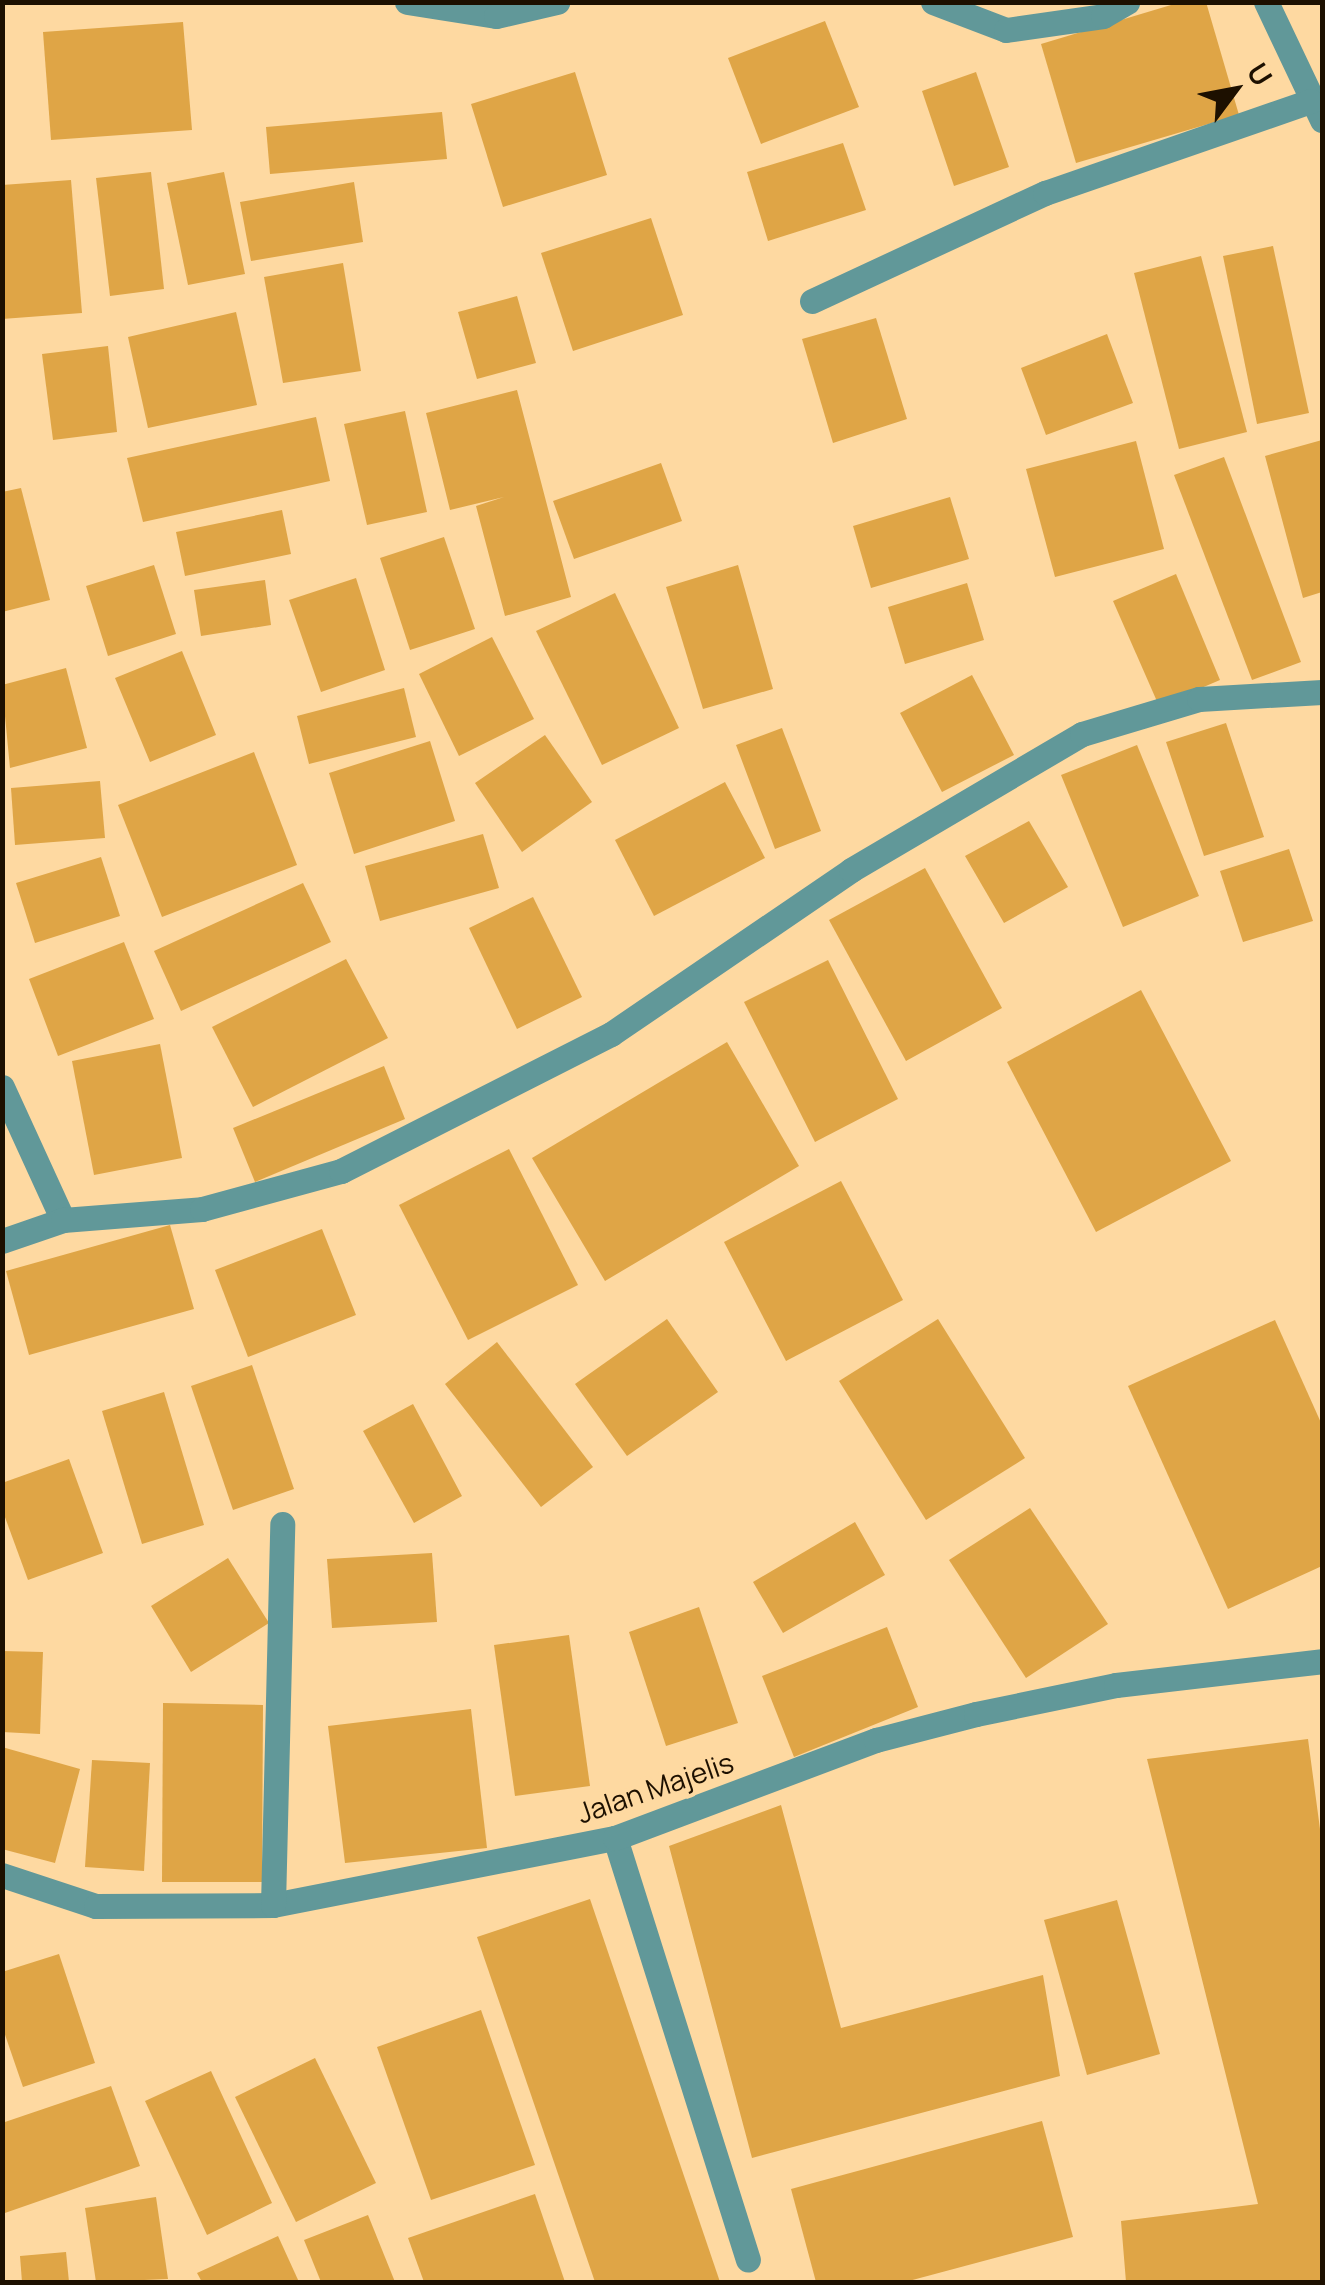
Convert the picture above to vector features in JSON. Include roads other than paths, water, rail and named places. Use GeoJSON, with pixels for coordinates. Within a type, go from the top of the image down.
{"type":"FeatureCollection","features":[{"type":"Feature","properties":{"kind":"street"},"geometry":{"type":"LineString","coordinates":[[407,2],[496,16],[557,2]]}},
{"type":"Feature","properties":{"kind":"street"},"geometry":{"type":"LineString","coordinates":[[934,2],[1006,30],[1104,16],[1127,2]]}},
{"type":"Feature","properties":{"kind":"street"},"geometry":{"type":"LineString","coordinates":[[812,301],[1046,193],[1316,111],[1266,2]]}},
{"type":"Feature","properties":{"kind":"street"},"geometry":{"type":"LineString","coordinates":[[2,1241],[63,1220],[202,1209],[341,1171],[612,1034],[852,870],[1082,734],[1199,700],[1322,692]]}},
{"type":"Feature","properties":{"kind":"street"},"geometry":{"type":"LineString","coordinates":[[2,1087],[63,1220]]}},
{"type":"Feature","properties":{"kind":"street"},"geometry":{"type":"LineString","coordinates":[[273,1905],[282,1524]]}},
{"type":"Feature","properties":{"kind":"street","name":"Jalan Majelis"},"geometry":{"type":"LineString","coordinates":[[2,1874],[96,1906],[273,1905],[615,1838],[876,1740],[976,1714],[1116,1685],[1322,1661]]}},
{"type":"Feature","properties":{"kind":"street"},"geometry":{"type":"LineString","coordinates":[[615,1838],[748,2260]]}}]}
